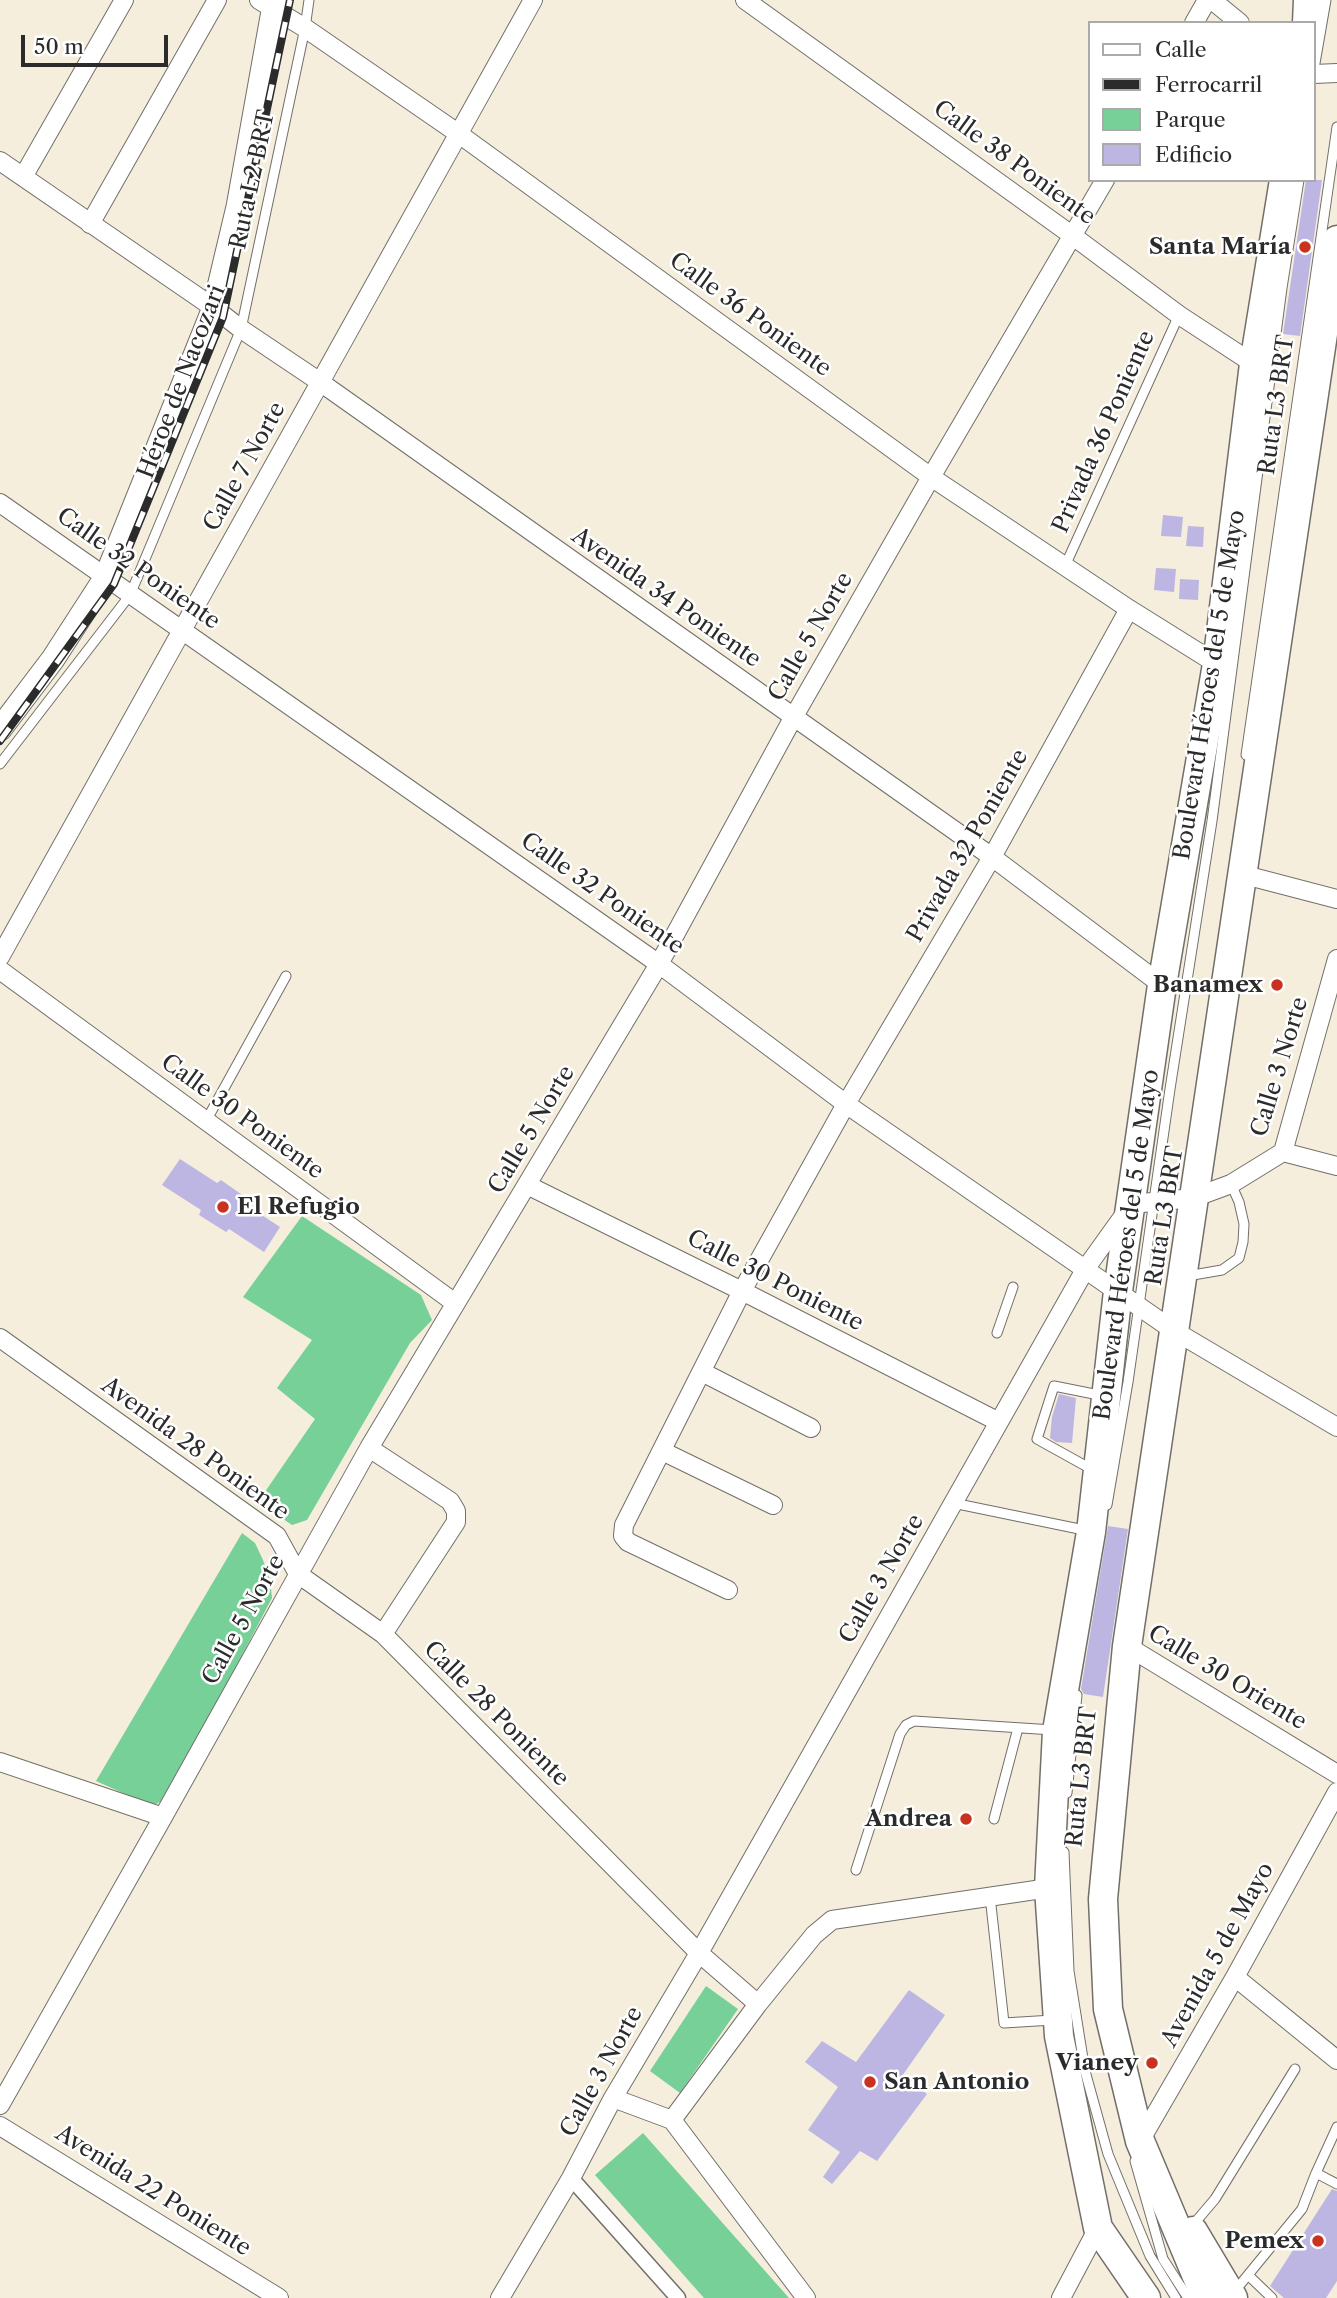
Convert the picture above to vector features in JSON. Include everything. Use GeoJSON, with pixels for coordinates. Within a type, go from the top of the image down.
{"type":"FeatureCollection","features":[{"type":"Feature","properties":{"kind":"main road"},"geometry":{"type":"LineString","coordinates":[[1307,21],[1308,0]]}},
{"type":"Feature","properties":{"kind":"main road","name":"Boulevard Héroes del 5 de Mayo"},"geometry":{"type":"LineString","coordinates":[[1146,2298],[1098,2228],[1062,2050],[1049,1888],[1057,1731],[1098,1525],[1098,1472],[1106,1396],[1128,1297],[1143,1202],[1162,985],[1217,664],[1254,364],[1284,182]]}},
{"type":"Feature","properties":{"kind":"main road"},"geometry":{"type":"LineString","coordinates":[[1230,2291],[1135,2144],[1108,2009],[1103,1899],[1121,1649],[1170,1327],[1181,1277],[1190,1199],[1337,240]]}},
{"type":"Feature","properties":{"kind":"main road"},"geometry":{"type":"LineString","coordinates":[[1135,2144],[1230,2291]]}},
{"type":"Feature","properties":{"kind":"main road"},"geometry":{"type":"LineString","coordinates":[[1098,2228],[1129,2298]]}},
{"type":"Feature","properties":{"kind":"street"},"geometry":{"type":"LineString","coordinates":[[23,177],[124,0]]}},
{"type":"Feature","properties":{"kind":"street"},"geometry":{"type":"LineString","coordinates":[[90,224],[217,0]]}},
{"type":"Feature","properties":{"kind":"street","name":"Calle 7 Norte"},"geometry":{"type":"LineString","coordinates":[[0,957],[533,0]]}},
{"type":"Feature","properties":{"kind":"street","name":"Calle 38 Poniente"},"geometry":{"type":"LineString","coordinates":[[745,0],[1179,315],[1254,364]]}},
{"type":"Feature","properties":{"kind":"street"},"geometry":{"type":"LineString","coordinates":[[1195,21],[1209,0],[1237,21]]}},
{"type":"Feature","properties":{"kind":"street","name":"Calle 36 Poniente"},"geometry":{"type":"LineString","coordinates":[[269,3],[459,134],[931,477],[1129,609],[1217,664]]}},
{"type":"Feature","properties":{"kind":"street","name":"Héroe de Nacozari"},"geometry":{"type":"LineString","coordinates":[[0,729],[53,659],[106,577],[214,308],[238,207],[269,3]]}},
{"type":"Feature","properties":{"kind":"street"},"geometry":{"type":"LineString","coordinates":[[1316,71],[1337,73]]}},
{"type":"Feature","properties":{"kind":"street","name":"Avenida 34 Poniente"},"geometry":{"type":"LineString","coordinates":[[0,161],[320,382],[992,857],[1162,985]]}},
{"type":"Feature","properties":{"kind":"street","name":"Calle 5 Norte"},"geometry":{"type":"LineString","coordinates":[[0,2105],[369,1448],[659,964],[793,718],[1104,182]]}},
{"type":"Feature","properties":{"kind":"street","name":"Calle 32 Poniente"},"geometry":{"type":"LineString","coordinates":[[0,503],[659,964],[846,1104],[1170,1327],[1337,1427]]}},
{"type":"Feature","properties":{"kind":"street","name":"Privada 32 Poniente"},"geometry":{"type":"LineString","coordinates":[[728,1590],[628,1542],[623,1536],[624,1525],[742,1291],[846,1104],[992,857],[1129,609]]}},
{"type":"Feature","properties":{"kind":"street"},"geometry":{"type":"LineString","coordinates":[[1241,874],[1337,899]]}},
{"type":"Feature","properties":{"kind":"street","name":"Calle 3 Norte"},"geometry":{"type":"LineString","coordinates":[[500,2298],[571,2178],[1086,1268],[1143,1202],[1190,1199],[1231,1184],[1283,1152],[1337,959]]}},
{"type":"Feature","properties":{"kind":"street","name":"Calle 30 Poniente"},"geometry":{"type":"LineString","coordinates":[[0,970],[455,1303]]}},
{"type":"Feature","properties":{"kind":"street"},"geometry":{"type":"LineString","coordinates":[[1283,1152],[1337,1166]]}},
{"type":"Feature","properties":{"kind":"street","name":"Calle 30 Poniente"},"geometry":{"type":"LineString","coordinates":[[527,1185],[999,1422]]}},
{"type":"Feature","properties":{"kind":"street","name":"Avenida 28 Poniente"},"geometry":{"type":"LineString","coordinates":[[0,1338],[277,1536],[298,1574],[383,1634]]}},
{"type":"Feature","properties":{"kind":"street"},"geometry":{"type":"LineString","coordinates":[[702,1372],[811,1428]]}},
{"type":"Feature","properties":{"kind":"street"},"geometry":{"type":"LineString","coordinates":[[369,1448],[450,1501],[456,1511],[456,1522],[383,1634]]}},
{"type":"Feature","properties":{"kind":"street"},"geometry":{"type":"LineString","coordinates":[[662,1451],[773,1505]]}},
{"type":"Feature","properties":{"kind":"street","name":"Calle 28 Poniente"},"geometry":{"type":"LineString","coordinates":[[383,1634],[699,1953],[758,2004]]}},
{"type":"Feature","properties":{"kind":"street","name":"Calle 30 Oriente"},"geometry":{"type":"LineString","coordinates":[[1121,1649],[1337,1774]]}},
{"type":"Feature","properties":{"kind":"street"},"geometry":{"type":"LineString","coordinates":[[0,1762],[163,1817]]}},
{"type":"Feature","properties":{"kind":"street","name":"Avenida 5 de Mayo"},"geometry":{"type":"LineString","coordinates":[[1135,2144],[1235,1977],[1337,1791]]}},
{"type":"Feature","properties":{"kind":"street"},"geometry":{"type":"LineString","coordinates":[[672,2120],[758,2004],[814,1935],[832,1920],[1049,1888]]}},
{"type":"Feature","properties":{"kind":"street"},"geometry":{"type":"LineString","coordinates":[[1235,1977],[1337,2060]]}},
{"type":"Feature","properties":{"kind":"street"},"geometry":{"type":"LineString","coordinates":[[614,2098],[672,2120],[806,2298]]}},
{"type":"Feature","properties":{"kind":"street","name":"Avenida 22 Poniente"},"geometry":{"type":"LineString","coordinates":[[0,2126],[279,2298]]}},
{"type":"Feature","properties":{"kind":"street"},"geometry":{"type":"LineString","coordinates":[[571,2178],[678,2298]]}},
{"type":"Feature","properties":{"kind":"street"},"geometry":{"type":"LineString","coordinates":[[1062,2298],[1098,2228]]}},
{"type":"Feature","properties":{"kind":"lane","name":"Ruta L2 BRT"},"geometry":{"type":"LineString","coordinates":[[0,764],[130,595],[241,329],[309,0]]}},
{"type":"Feature","properties":{"kind":"lane"},"geometry":{"type":"LineString","coordinates":[[1316,59],[1326,0]]}},
{"type":"Feature","properties":{"kind":"lane","name":"Ruta L3 BRT"},"geometry":{"type":"LineString","coordinates":[[1245,766],[1337,127]]}},
{"type":"Feature","properties":{"kind":"lane","name":"Ruta L3 BRT"},"geometry":{"type":"LineString","coordinates":[[1143,1202],[1170,1089],[1212,821],[1280,301],[1299,182]]}},
{"type":"Feature","properties":{"kind":"lane","name":"Privada 36 Poniente"},"geometry":{"type":"LineString","coordinates":[[1065,566],[1179,315]]}},
{"type":"Feature","properties":{"kind":"lane","name":"Ruta L3 BRT"},"geometry":{"type":"LineString","coordinates":[[1170,1327],[1190,1199],[1223,930]]}},
{"type":"Feature","properties":{"kind":"lane"},"geometry":{"type":"LineString","coordinates":[[206,1121],[285,976]]}},
{"type":"Feature","properties":{"kind":"lane"},"geometry":{"type":"LineString","coordinates":[[1181,1277],[1222,1270],[1239,1258],[1244,1224],[1231,1184]]}},
{"type":"Feature","properties":{"kind":"lane"},"geometry":{"type":"LineString","coordinates":[[997,1333],[1013,1287]]}},
{"type":"Feature","properties":{"kind":"lane","name":"Ruta L3 BRT"},"geometry":{"type":"LineString","coordinates":[[1098,1525],[1128,1382],[1128,1297]]}},
{"type":"Feature","properties":{"kind":"lane"},"geometry":{"type":"LineString","coordinates":[[1098,1472],[1037,1439],[1054,1386],[1106,1396]]}},
{"type":"Feature","properties":{"kind":"lane"},"geometry":{"type":"LineString","coordinates":[[953,1503],[1098,1525]]}},
{"type":"Feature","properties":{"kind":"lane","name":"Ruta L3 BRT"},"geometry":{"type":"LineString","coordinates":[[1067,1799],[1078,1691]]}},
{"type":"Feature","properties":{"kind":"lane"},"geometry":{"type":"LineString","coordinates":[[856,1870],[900,1734],[906,1725],[914,1721],[1057,1731]]}},
{"type":"Feature","properties":{"kind":"lane"},"geometry":{"type":"LineString","coordinates":[[994,1819],[1018,1728]]}},
{"type":"Feature","properties":{"kind":"lane","name":"Ruta L3 BRT"},"geometry":{"type":"LineString","coordinates":[[1063,1839],[1069,1971],[1085,2071],[1108,2154],[1150,2256],[1176,2298]]}},
{"type":"Feature","properties":{"kind":"lane"},"geometry":{"type":"LineString","coordinates":[[990,1896],[1004,2023],[1058,2019]]}},
{"type":"Feature","properties":{"kind":"lane"},"geometry":{"type":"LineString","coordinates":[[1097,1997],[1109,2059]]}},
{"type":"Feature","properties":{"kind":"lane"},"geometry":{"type":"LineString","coordinates":[[1191,2228],[1215,2199],[1295,2069]]}},
{"type":"Feature","properties":{"kind":"lane"},"geometry":{"type":"LineString","coordinates":[[1230,2291],[1302,2210],[1337,2127]]}},
{"type":"Feature","properties":{"kind":"lane"},"geometry":{"type":"LineString","coordinates":[[1135,2144],[1163,2259],[1188,2298]]}},
{"type":"Feature","properties":{"kind":"lane"},"geometry":{"type":"LineString","coordinates":[[1316,2173],[1337,2184]]}},
{"type":"Feature","properties":{"kind":"lane"},"geometry":{"type":"LineString","coordinates":[[1230,2291],[1272,2298]]}},
{"type":"Feature","properties":{"kind":"green space"},"geometry":{"type":"Polygon","coordinates":[[[302,1216],[421,1295],[432,1320],[410,1343],[307,1520],[292,1525],[258,1502],[315,1419],[277,1388],[312,1340],[243,1297],[302,1216]]]}},
{"type":"Feature","properties":{"kind":"green space"},"geometry":{"type":"Polygon","coordinates":[[[242,1533],[255,1543],[263,1560],[270,1580],[272,1598],[166,1799],[152,1806],[96,1781],[242,1533]]]}},
{"type":"Feature","properties":{"kind":"green space"},"geometry":{"type":"Polygon","coordinates":[[[706,1986],[738,2009],[680,2093],[650,2071],[706,1986]]]}},
{"type":"Feature","properties":{"kind":"green space"},"geometry":{"type":"Polygon","coordinates":[[[643,2133],[789,2298],[704,2298],[595,2175],[643,2133]]]}},
{"type":"Feature","properties":{"kind":"building"},"geometry":{"type":"Polygon","coordinates":[[[1322,180],[1300,336],[1283,334],[1306,182],[1322,180]]]}},
{"type":"Feature","properties":{"kind":"building"},"geometry":{"type":"Polygon","coordinates":[[[1163,515],[1183,517],[1181,537],[1161,536],[1163,515]]]}},
{"type":"Feature","properties":{"kind":"building"},"geometry":{"type":"Polygon","coordinates":[[[1188,526],[1204,527],[1203,547],[1186,546],[1188,526]]]}},
{"type":"Feature","properties":{"kind":"building"},"geometry":{"type":"Polygon","coordinates":[[[1156,568],[1176,569],[1174,592],[1154,590],[1156,568]]]}},
{"type":"Feature","properties":{"kind":"building"},"geometry":{"type":"Polygon","coordinates":[[[1180,579],[1199,580],[1198,600],[1179,599],[1180,579]]]}},
{"type":"Feature","properties":{"kind":"building","name":"El Refugio"},"geometry":{"type":"Polygon","coordinates":[[[180,1159],[217,1183],[221,1180],[248,1199],[245,1204],[280,1227],[264,1252],[229,1229],[226,1232],[199,1215],[201,1210],[162,1185],[180,1159]]]}},
{"type":"Feature","properties":{"kind":"building"},"geometry":{"type":"Polygon","coordinates":[[[1059,1394],[1076,1398],[1072,1443],[1056,1442],[1050,1438],[1052,1417],[1059,1394]]]}},
{"type":"Feature","properties":{"kind":"building"},"geometry":{"type":"Polygon","coordinates":[[[1108,1526],[1128,1529],[1103,1697],[1084,1694],[1081,1689],[1108,1526]]]}},
{"type":"Feature","properties":{"kind":"building","name":"San Antonio"},"geometry":{"type":"Polygon","coordinates":[[[909,1990],[945,2015],[902,2076],[927,2094],[877,2161],[860,2151],[832,2184],[823,2177],[840,2152],[808,2130],[838,2087],[805,2062],[822,2041],[856,2062],[909,1990]]]}},
{"type":"Feature","properties":{"kind":"building","name":"Pemex"},"geometry":{"type":"Polygon","coordinates":[[[1332,2189],[1337,2191],[1337,2281],[1326,2298],[1284,2298],[1270,2286],[1332,2189]]]}},
{"type":"Feature","properties":{"kind":"railway"},"geometry":{"type":"LineString","coordinates":[[0,741],[114,584],[223,317],[290,0]]}},
{"type":"Feature","properties":{"kind":"place","name":"Santa María"},"geometry":{"type":"Point","coordinates":[1305,247]}},
{"type":"Feature","properties":{"kind":"place","name":"Banamex"},"geometry":{"type":"Point","coordinates":[1277,985]}},
{"type":"Feature","properties":{"kind":"place","name":"El Refugio"},"geometry":{"type":"Point","coordinates":[223,1207]}},
{"type":"Feature","properties":{"kind":"place","name":"Andrea"},"geometry":{"type":"Point","coordinates":[966,1819]}},
{"type":"Feature","properties":{"kind":"place","name":"Vianey"},"geometry":{"type":"Point","coordinates":[1152,2063]}},
{"type":"Feature","properties":{"kind":"place","name":"San Antonio"},"geometry":{"type":"Point","coordinates":[870,2082]}},
{"type":"Feature","properties":{"kind":"place","name":"Pemex"},"geometry":{"type":"Point","coordinates":[1318,2241]}}]}
